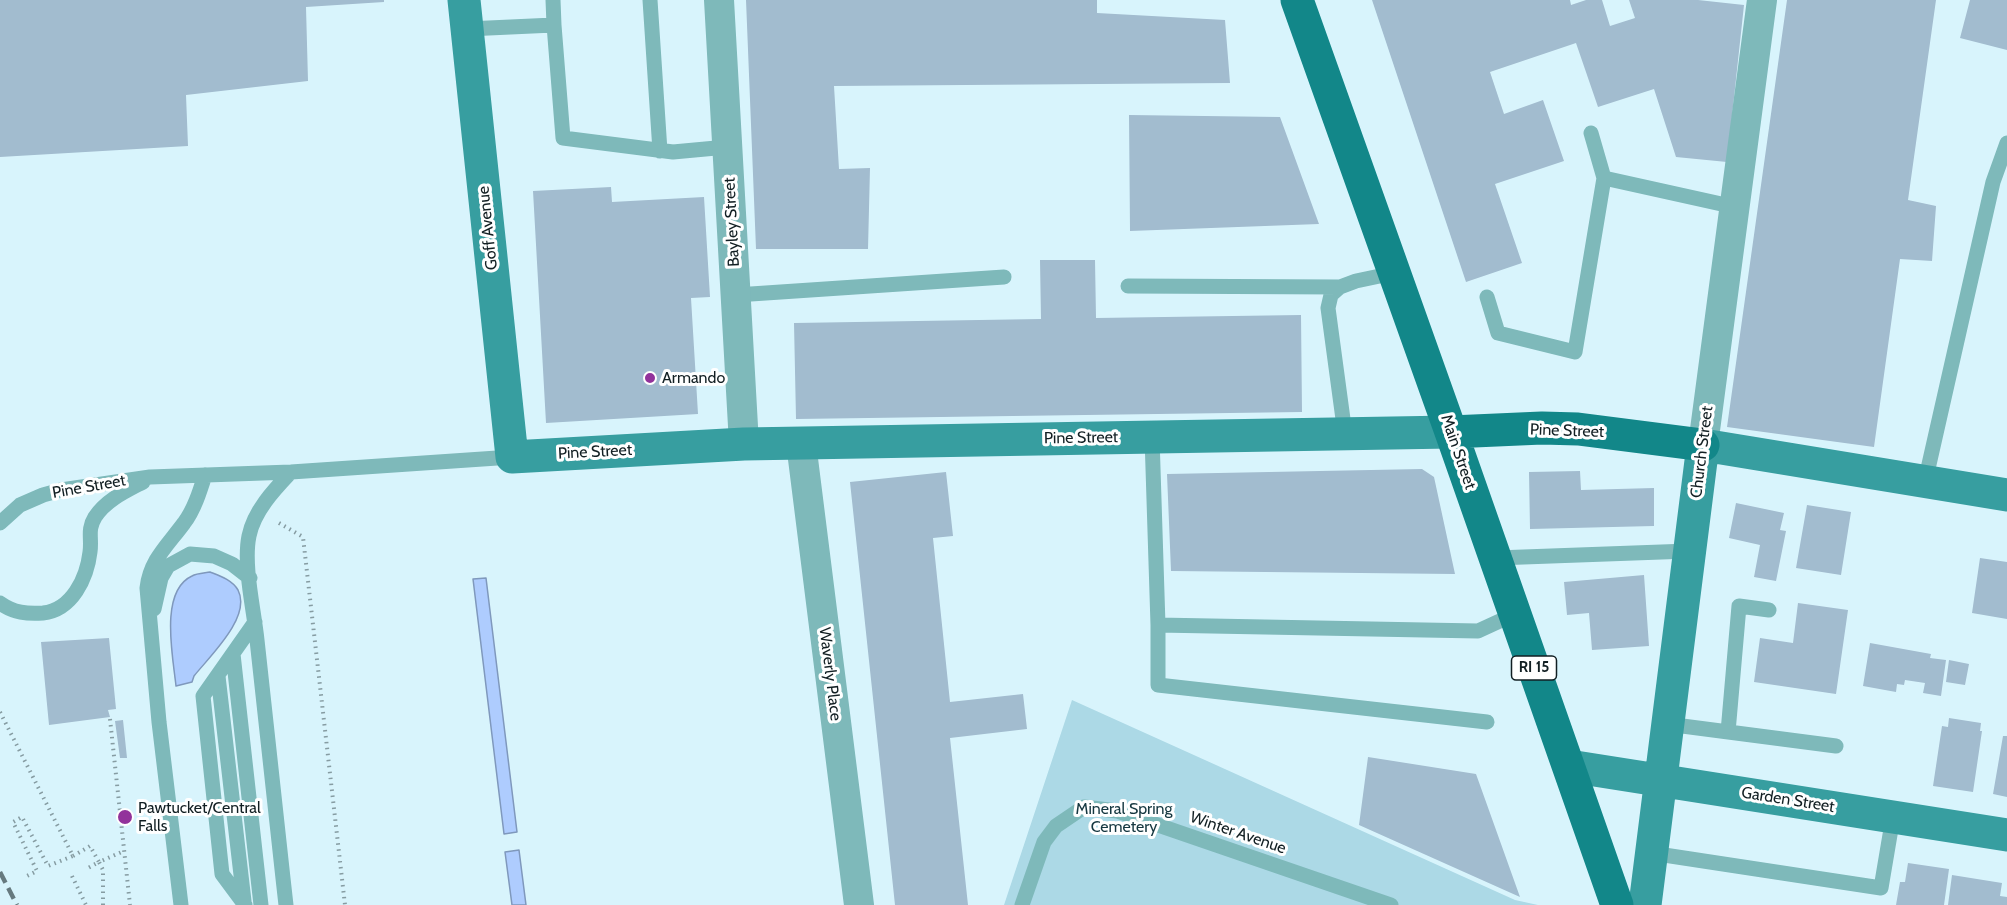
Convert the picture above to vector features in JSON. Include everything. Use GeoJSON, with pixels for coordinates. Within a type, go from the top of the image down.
{"type":"FeatureCollection","features":[{"type":"Feature","properties":{"kind":"main road","name":"Main Street"},"geometry":{"type":"LineString","coordinates":[[1297,0],[1617,905]]}},
{"type":"Feature","properties":{"kind":"main road","name":"Goff Avenue"},"geometry":{"type":"LineString","coordinates":[[465,14],[512,457]]}},
{"type":"Feature","properties":{"kind":"main road","name":"Pine Street"},"geometry":{"type":"LineString","coordinates":[[512,457],[744,444],[1451,432],[1542,428],[1578,429],[1703,445],[2007,495]]}},
{"type":"Feature","properties":{"kind":"main road","name":"Church Street"},"geometry":{"type":"LineString","coordinates":[[1645,905],[1703,445]]}},
{"type":"Feature","properties":{"kind":"main road","name":"Garden Street"},"geometry":{"type":"LineString","coordinates":[[1569,766],[2007,835]]}},
{"type":"Feature","properties":{"kind":"street","name":"Bayley Street"},"geometry":{"type":"LineString","coordinates":[[719,0],[744,444]]}},
{"type":"Feature","properties":{"kind":"street","name":"Church Street"},"geometry":{"type":"LineString","coordinates":[[1703,445],[1762,0]]}},
{"type":"Feature","properties":{"kind":"street","name":"Waverly Place"},"geometry":{"type":"LineString","coordinates":[[801,443],[859,905]]}},
{"type":"Feature","properties":{"kind":"lane"},"geometry":{"type":"LineString","coordinates":[[553,0],[563,138],[673,152],[728,147]]}},
{"type":"Feature","properties":{"kind":"lane"},"geometry":{"type":"LineString","coordinates":[[650,0],[660,151]]}},
{"type":"Feature","properties":{"kind":"lane"},"geometry":{"type":"LineString","coordinates":[[465,14],[554,25]]}},
{"type":"Feature","properties":{"kind":"lane"},"geometry":{"type":"LineString","coordinates":[[1487,297],[1497,333],[1575,352],[1604,178],[1591,133]]}},
{"type":"Feature","properties":{"kind":"lane"},"geometry":{"type":"LineString","coordinates":[[1925,482],[1993,182],[2007,143]]}},
{"type":"Feature","properties":{"kind":"lane"},"geometry":{"type":"LineString","coordinates":[[1604,178],[1735,207]]}},
{"type":"Feature","properties":{"kind":"lane"},"geometry":{"type":"LineString","coordinates":[[1128,286],[1340,287],[1394,273]]}},
{"type":"Feature","properties":{"kind":"lane"},"geometry":{"type":"LineString","coordinates":[[736,295],[1004,277]]}},
{"type":"Feature","properties":{"kind":"lane"},"geometry":{"type":"LineString","coordinates":[[1340,287],[1331,295],[1328,308],[1345,434]]}},
{"type":"Feature","properties":{"kind":"lane"},"geometry":{"type":"LineString","coordinates":[[1152,437],[1158,685],[1487,722]]}},
{"type":"Feature","properties":{"kind":"lane","name":"Pine Street"},"geometry":{"type":"LineString","coordinates":[[0,523],[20,505],[43,495],[61,490],[150,477],[291,472],[512,457]]}},
{"type":"Feature","properties":{"kind":"lane"},"geometry":{"type":"LineString","coordinates":[[286,905],[246,553],[252,525],[264,504],[291,472]]}},
{"type":"Feature","properties":{"kind":"lane"},"geometry":{"type":"LineString","coordinates":[[181,905],[159,722],[147,588],[148,575],[161,550],[185,522],[205,475]]}},
{"type":"Feature","properties":{"kind":"lane","name":"Pine Street"},"geometry":{"type":"LineString","coordinates":[[0,603],[21,614],[58,609],[72,599],[81,583],[86,567],[90,551],[91,524],[97,514],[106,503],[150,477]]}},
{"type":"Feature","properties":{"kind":"lane"},"geometry":{"type":"LineString","coordinates":[[1496,558],[1689,550]]}},
{"type":"Feature","properties":{"kind":"lane"},"geometry":{"type":"LineString","coordinates":[[151,628],[161,578],[168,566],[190,554],[214,556],[232,564],[250,578]]}},
{"type":"Feature","properties":{"kind":"lane"},"geometry":{"type":"LineString","coordinates":[[1728,732],[1739,606],[1769,610]]}},
{"type":"Feature","properties":{"kind":"lane"},"geometry":{"type":"LineString","coordinates":[[1158,625],[1478,631],[1515,614]]}},
{"type":"Feature","properties":{"kind":"lane"},"geometry":{"type":"LineString","coordinates":[[245,904],[222,874],[203,696],[255,622]]}},
{"type":"Feature","properties":{"kind":"lane"},"geometry":{"type":"LineString","coordinates":[[233,654],[261,905]]}},
{"type":"Feature","properties":{"kind":"lane"},"geometry":{"type":"LineString","coordinates":[[1667,724],[1836,746]]}},
{"type":"Feature","properties":{"kind":"lane","name":"Winter Avenue"},"geometry":{"type":"LineString","coordinates":[[1022,905],[1044,842],[1056,826],[1084,807],[1117,811],[1391,905]]}},
{"type":"Feature","properties":{"kind":"lane"},"geometry":{"type":"LineString","coordinates":[[1651,853],[1881,888],[1893,817]]}},
{"type":"Feature","properties":{"kind":"path"},"geometry":{"type":"LineString","coordinates":[[277,522],[303,537],[345,905]]}},
{"type":"Feature","properties":{"kind":"path"},"geometry":{"type":"LineString","coordinates":[[0,712],[73,856]]}},
{"type":"Feature","properties":{"kind":"path"},"geometry":{"type":"LineString","coordinates":[[110,719],[130,905]]}},
{"type":"Feature","properties":{"kind":"path"},"geometry":{"type":"LineString","coordinates":[[27,876],[37,871],[13,822],[22,817],[48,866],[90,846],[103,870],[103,905]]}},
{"type":"Feature","properties":{"kind":"path"},"geometry":{"type":"LineString","coordinates":[[88,868],[124,851]]}},
{"type":"Feature","properties":{"kind":"path"},"geometry":{"type":"LineString","coordinates":[[72,876],[86,905]]}},
{"type":"Feature","properties":{"kind":"green space","name":"Mineral Spring Cemetery"},"geometry":{"type":"Polygon","coordinates":[[[1072,700],[1515,900],[1538,905],[1004,905],[1072,700]]]}},
{"type":"Feature","properties":{"kind":"water"},"geometry":{"type":"Polygon","coordinates":[[[210,572],[226,579],[238,590],[241,601],[239,612],[227,636],[194,676],[192,682],[176,686],[170,626],[175,595],[182,584],[192,576],[210,572]]]}},
{"type":"Feature","properties":{"kind":"water"},"geometry":{"type":"Polygon","coordinates":[[[486,578],[517,832],[504,834],[473,579],[486,578]]]}},
{"type":"Feature","properties":{"kind":"water"},"geometry":{"type":"Polygon","coordinates":[[[519,850],[526,905],[512,905],[505,852],[519,850]]]}},
{"type":"Feature","properties":{"kind":"building"},"geometry":{"type":"Polygon","coordinates":[[[0,0],[384,0],[384,2],[306,7],[308,81],[186,95],[188,146],[0,157],[0,0]]]}},
{"type":"Feature","properties":{"kind":"building"},"geometry":{"type":"Polygon","coordinates":[[[746,0],[1097,0],[1097,13],[1225,20],[1230,83],[834,86],[839,169],[870,168],[868,249],[756,249],[746,0]]]}},
{"type":"Feature","properties":{"kind":"building"},"geometry":{"type":"Polygon","coordinates":[[[1372,0],[1570,0],[1571,5],[1586,0],[1602,0],[1610,26],[1635,18],[1629,0],[1698,0],[1744,5],[1727,162],[1676,157],[1654,89],[1598,107],[1576,43],[1490,72],[1504,114],[1543,100],[1564,161],[1495,184],[1522,263],[1466,282],[1372,0]]]}},
{"type":"Feature","properties":{"kind":"building"},"geometry":{"type":"Polygon","coordinates":[[[1787,0],[1936,0],[1908,200],[1936,206],[1932,261],[1900,259],[1874,447],[1727,427],[1787,0]]]}},
{"type":"Feature","properties":{"kind":"building"},"geometry":{"type":"Polygon","coordinates":[[[1970,0],[2007,0],[2007,50],[1960,38],[1970,0]]]}},
{"type":"Feature","properties":{"kind":"building"},"geometry":{"type":"Polygon","coordinates":[[[1129,115],[1280,117],[1319,224],[1130,231],[1129,115]]]}},
{"type":"Feature","properties":{"kind":"building"},"geometry":{"type":"Polygon","coordinates":[[[611,187],[612,202],[704,197],[710,297],[691,298],[698,414],[546,423],[533,191],[611,187]]]}},
{"type":"Feature","properties":{"kind":"building"},"geometry":{"type":"Polygon","coordinates":[[[1040,260],[1095,260],[1096,318],[1301,315],[1302,412],[796,419],[794,323],[1041,319],[1040,260]]]}},
{"type":"Feature","properties":{"kind":"building"},"geometry":{"type":"Polygon","coordinates":[[[1422,469],[1434,477],[1455,574],[1171,571],[1167,474],[1422,469]]]}},
{"type":"Feature","properties":{"kind":"building"},"geometry":{"type":"Polygon","coordinates":[[[1580,471],[1581,490],[1654,488],[1654,526],[1530,529],[1529,472],[1580,471]]]}},
{"type":"Feature","properties":{"kind":"building"},"geometry":{"type":"Polygon","coordinates":[[[946,472],[953,536],[933,538],[950,702],[1023,694],[1027,729],[950,738],[968,905],[895,905],[850,482],[946,472]]]}},
{"type":"Feature","properties":{"kind":"building"},"geometry":{"type":"Polygon","coordinates":[[[1736,503],[1784,513],[1780,530],[1786,531],[1776,581],[1754,577],[1760,545],[1729,538],[1736,503]]]}},
{"type":"Feature","properties":{"kind":"building"},"geometry":{"type":"Polygon","coordinates":[[[1807,505],[1851,512],[1841,575],[1796,568],[1807,505]]]}},
{"type":"Feature","properties":{"kind":"building"},"geometry":{"type":"Polygon","coordinates":[[[1980,558],[2007,562],[2007,619],[1972,613],[1980,558]]]}},
{"type":"Feature","properties":{"kind":"building"},"geometry":{"type":"Polygon","coordinates":[[[1644,575],[1649,646],[1592,650],[1589,613],[1567,615],[1564,582],[1644,575]]]}},
{"type":"Feature","properties":{"kind":"building"},"geometry":{"type":"Polygon","coordinates":[[[1798,603],[1848,610],[1836,694],[1754,682],[1760,638],[1793,643],[1798,603]]]}},
{"type":"Feature","properties":{"kind":"building"},"geometry":{"type":"Polygon","coordinates":[[[109,638],[116,709],[108,710],[110,717],[49,725],[41,642],[109,638]]]}},
{"type":"Feature","properties":{"kind":"building"},"geometry":{"type":"Polygon","coordinates":[[[1870,643],[1931,654],[1930,658],[1946,660],[1941,696],[1923,693],[1925,683],[1905,680],[1904,685],[1897,684],[1896,692],[1863,686],[1870,643]]]}},
{"type":"Feature","properties":{"kind":"building"},"geometry":{"type":"Polygon","coordinates":[[[1949,660],[1969,664],[1965,685],[1946,682],[1949,660]]]}},
{"type":"Feature","properties":{"kind":"building"},"geometry":{"type":"Polygon","coordinates":[[[1949,718],[1981,723],[1980,731],[1982,731],[1973,792],[1933,786],[1942,726],[1948,727],[1949,718]]]}},
{"type":"Feature","properties":{"kind":"building"},"geometry":{"type":"Polygon","coordinates":[[[123,720],[127,758],[120,758],[115,721],[123,720]]]}},
{"type":"Feature","properties":{"kind":"building"},"geometry":{"type":"Polygon","coordinates":[[[2003,736],[2007,736],[2007,797],[1993,794],[2003,736]]]}},
{"type":"Feature","properties":{"kind":"building"},"geometry":{"type":"Polygon","coordinates":[[[1368,757],[1476,774],[1520,897],[1359,825],[1368,757]]]}},
{"type":"Feature","properties":{"kind":"building"},"geometry":{"type":"Polygon","coordinates":[[[1908,863],[1949,869],[1944,905],[1896,905],[1900,882],[1905,882],[1908,863]]]}},
{"type":"Feature","properties":{"kind":"building"},"geometry":{"type":"Polygon","coordinates":[[[1952,875],[2002,883],[2000,896],[2007,897],[2007,905],[1948,905],[1952,875]]]}},
{"type":"Feature","properties":{"kind":"railway"},"geometry":{"type":"LineString","coordinates":[[0,872],[17,905]]}},
{"type":"Feature","properties":{"kind":"place","name":"Armando"},"geometry":{"type":"Point","coordinates":[650,378]}},
{"type":"Feature","properties":{"kind":"place","name":"Pawtucket/Central Falls"},"geometry":{"type":"Point","coordinates":[125,817]}}]}
